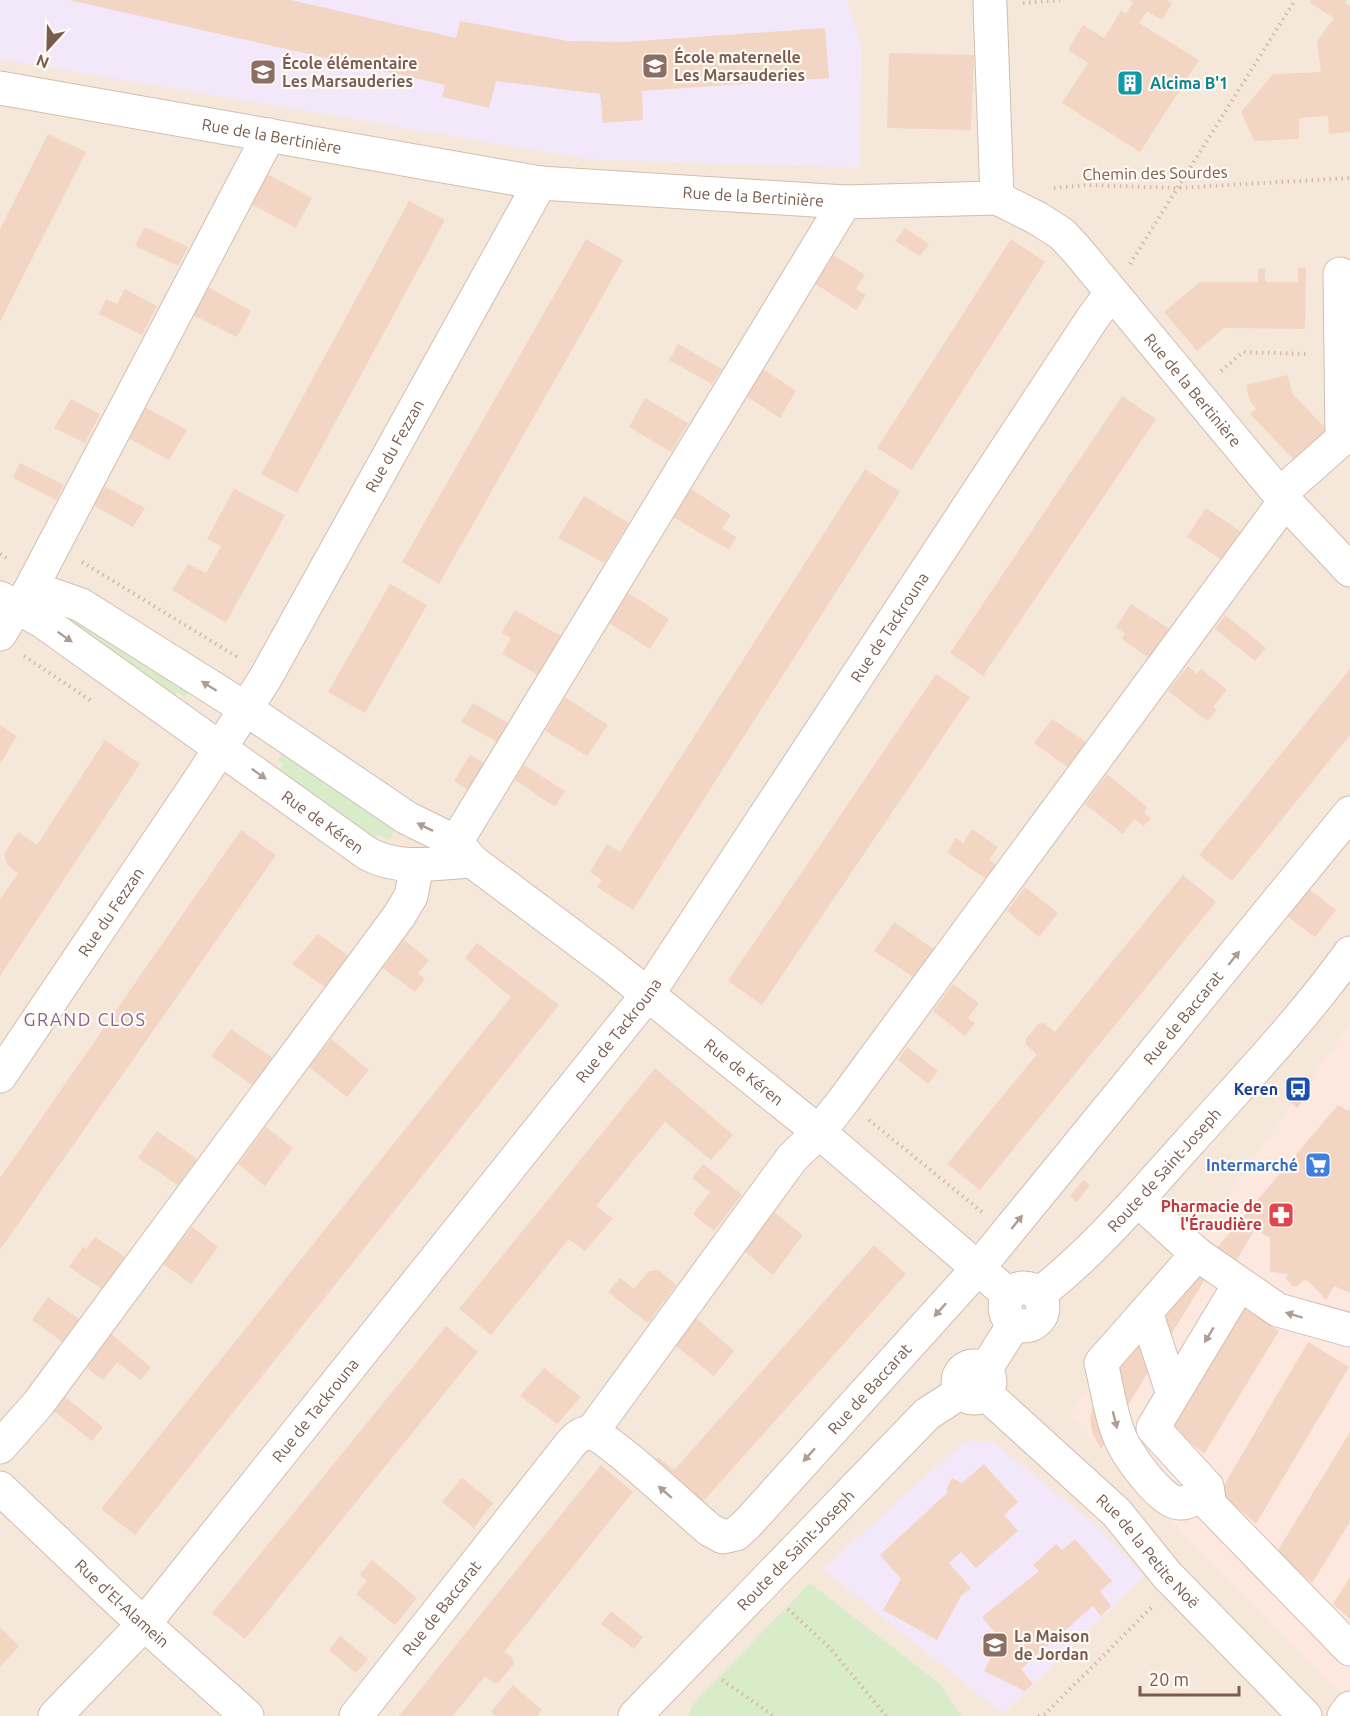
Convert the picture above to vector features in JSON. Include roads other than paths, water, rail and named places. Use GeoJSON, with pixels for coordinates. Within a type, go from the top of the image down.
{"type":"FeatureCollection","features":[{"type":"Feature","properties":{"kind":"street"},"geometry":{"type":"LineString","coordinates":[[990,4],[997,198]]}},
{"type":"Feature","properties":{"kind":"street","name":"Rue de la Bertinière"},"geometry":{"type":"LineString","coordinates":[[0,88],[540,183],[845,202],[997,198],[1062,234],[1283,498],[1350,570]]}},
{"type":"Feature","properties":{"kind":"street"},"geometry":{"type":"LineString","coordinates":[[11,609],[47,558],[269,135]]}},
{"type":"Feature","properties":{"kind":"street","name":"Rue du Fezzan"},"geometry":{"type":"LineString","coordinates":[[246,709],[266,677],[540,183]]}},
{"type":"Feature","properties":{"kind":"street"},"geometry":{"type":"LineString","coordinates":[[464,851],[845,202]]}},
{"type":"Feature","properties":{"kind":"street"},"geometry":{"type":"LineString","coordinates":[[591,1433],[792,1158],[819,1132],[844,1100],[1283,498],[1342,439],[1340,274]]}},
{"type":"Feature","properties":{"kind":"street","name":"Rue de Tackrouna"},"geometry":{"type":"LineString","coordinates":[[55,1716],[144,1624],[648,994],[1111,293]]}},
{"type":"Feature","properties":{"kind":"street","name":"Rue de Kéren"},"geometry":{"type":"LineString","coordinates":[[11,609],[50,594],[81,606],[246,709],[406,818],[464,851],[648,994],[819,1132],[980,1267],[1020,1304]]}},
{"type":"Feature","properties":{"kind":"street","name":"Rue de Kéren"},"geometry":{"type":"LineString","coordinates":[[11,609],[42,621],[368,854],[392,863],[417,866],[464,851]]}},
{"type":"Feature","properties":{"kind":"street"},"geometry":{"type":"LineString","coordinates":[[220,748],[246,709]]}},
{"type":"Feature","properties":{"kind":"street","name":"Rue du Fezzan"},"geometry":{"type":"LineString","coordinates":[[0,1076],[220,748]]}},
{"type":"Feature","properties":{"kind":"street","name":"Rue de Baccarat"},"geometry":{"type":"LineString","coordinates":[[356,1716],[565,1451],[574,1440],[585,1434],[591,1433],[610,1445],[710,1530],[723,1537],[736,1534],[980,1267],[1350,813]]}},
{"type":"Feature","properties":{"kind":"street"},"geometry":{"type":"LineString","coordinates":[[0,1447],[38,1404],[399,916],[411,896],[417,866]]}},
{"type":"Feature","properties":{"kind":"street","name":"Route de Saint-Joseph"},"geometry":{"type":"LineString","coordinates":[[635,1716],[678,1675],[910,1431],[936,1407],[978,1385],[1020,1304],[1070,1269],[1138,1200],[1267,1057],[1350,953]]}},
{"type":"Feature","properties":{"kind":"street"},"geometry":{"type":"LineString","coordinates":[[1138,1200],[1197,1254],[1278,1310],[1350,1330]]}},
{"type":"Feature","properties":{"kind":"street"},"geometry":{"type":"LineString","coordinates":[[1197,1254],[1101,1363],[1119,1436],[1142,1472],[1170,1501],[1180,1503],[1192,1500],[1207,1488]]}},
{"type":"Feature","properties":{"kind":"street"},"geometry":{"type":"LineString","coordinates":[[1239,1285],[1153,1428],[1207,1488],[1210,1505],[1350,1649]]}},
{"type":"Feature","properties":{"kind":"street"},"geometry":{"type":"LineString","coordinates":[[1146,1312],[1173,1394]]}},
{"type":"Feature","properties":{"kind":"street","name":"Rue de la Petite Noë"},"geometry":{"type":"LineString","coordinates":[[978,1385],[1117,1513],[1167,1575],[1305,1716]]}},
{"type":"Feature","properties":{"kind":"street","name":"Rue d'El-Alamein"},"geometry":{"type":"LineString","coordinates":[[0,1488],[144,1624],[247,1716]]}},
{"type":"Feature","properties":{"kind":"street"},"geometry":{"type":"LineString","coordinates":[[1344,1716],[1350,1708]]}},
{"type":"Feature","properties":{"kind":"place","name":"École maternelle Les Marsauderies"},"geometry":{"type":"Point","coordinates":[655,66]}},
{"type":"Feature","properties":{"kind":"place","name":"École élémentaire Les Marsauderies"},"geometry":{"type":"Point","coordinates":[263,72]}},
{"type":"Feature","properties":{"kind":"place","name":"Alcima B'1"},"geometry":{"type":"Point","coordinates":[1130,83]}},
{"type":"Feature","properties":{"kind":"place","name":"Keren"},"geometry":{"type":"Point","coordinates":[1298,1089]}},
{"type":"Feature","properties":{"kind":"place","name":"Intermarché"},"geometry":{"type":"Point","coordinates":[1318,1165]}},
{"type":"Feature","properties":{"kind":"place","name":"Pharmacie de l'Éraudière"},"geometry":{"type":"Point","coordinates":[1281,1215]}},
{"type":"Feature","properties":{"kind":"place","name":"La Maison de Jordan"},"geometry":{"type":"Point","coordinates":[995,1645]}},
{"type":"Feature","properties":{"kind":"district","name":"GRAND CLOS"},"geometry":{"type":"Point","coordinates":[85,1020]}}]}
